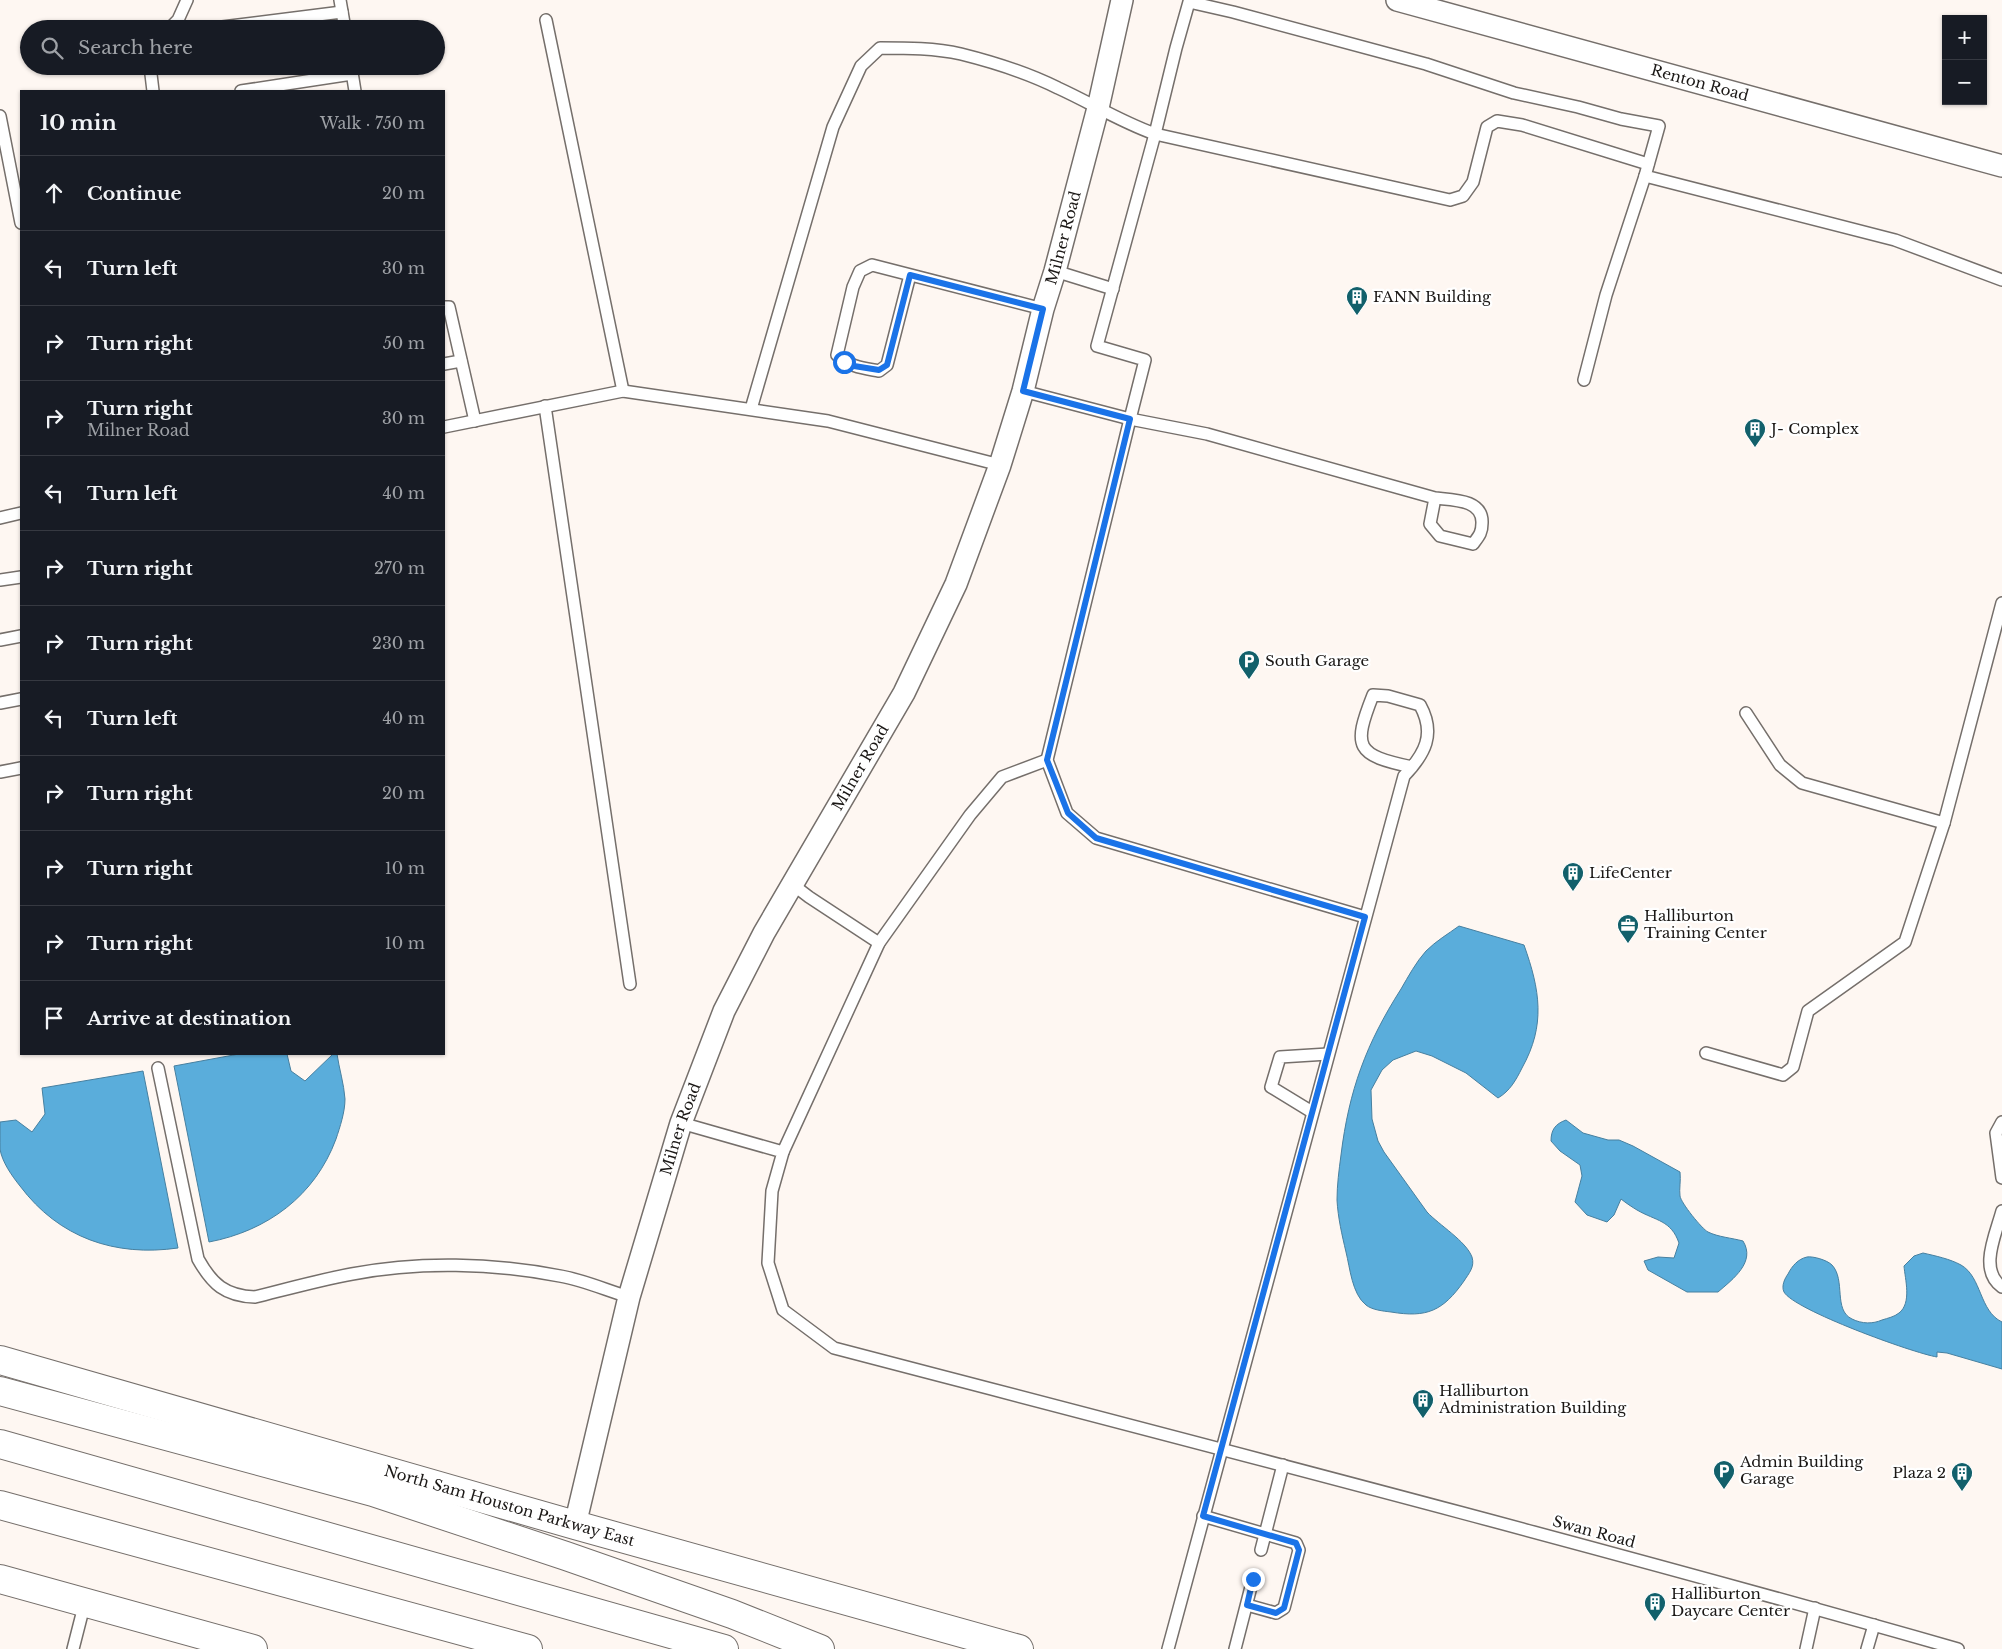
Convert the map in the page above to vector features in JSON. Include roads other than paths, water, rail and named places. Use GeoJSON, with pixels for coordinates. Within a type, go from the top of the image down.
{"type":"FeatureCollection","features":[{"type":"Feature","properties":{"kind":"main road","name":"North Sam Houston Parkway East"},"geometry":{"type":"LineString","coordinates":[[0,1360],[575,1525],[1019,1649]]}},
{"type":"Feature","properties":{"kind":"main road"},"geometry":{"type":"LineString","coordinates":[[0,1391],[373,1492],[714,1607],[820,1649]]}},
{"type":"Feature","properties":{"kind":"main road"},"geometry":{"type":"LineString","coordinates":[[0,1444],[724,1649]]}},
{"type":"Feature","properties":{"kind":"main road"},"geometry":{"type":"LineString","coordinates":[[0,1505],[528,1649]]}},
{"type":"Feature","properties":{"kind":"main road"},"geometry":{"type":"LineString","coordinates":[[0,1579],[253,1649]]}},
{"type":"Feature","properties":{"kind":"street","name":"Milner Road"},"geometry":{"type":"LineString","coordinates":[[575,1525],[629,1297],[681,1123],[724,1011],[764,933],[904,693],[956,584],[1000,464],[1023,391],[1043,309],[1055,271],[1098,108],[1122,0]]}},
{"type":"Feature","properties":{"kind":"street","name":"Renton Road"},"geometry":{"type":"LineString","coordinates":[[1397,0],[2002,166]]}},
{"type":"Feature","properties":{"kind":"lane"},"geometry":{"type":"LineString","coordinates":[[178,20],[187,0]]}},
{"type":"Feature","properties":{"kind":"lane"},"geometry":{"type":"LineString","coordinates":[[1365,917],[1096,838],[1068,813],[1047,760],[1145,360],[1097,346],[1189,2],[1418,62],[1514,93],[1578,107],[1621,119],[1659,126],[1645,176],[1606,295],[1584,380]]}},
{"type":"Feature","properties":{"kind":"lane"},"geometry":{"type":"LineString","coordinates":[[259,20],[341,6],[343,20]]}},
{"type":"Feature","properties":{"kind":"lane"},"geometry":{"type":"LineString","coordinates":[[546,20],[624,391]]}},
{"type":"Feature","properties":{"kind":"lane"},"geometry":{"type":"LineString","coordinates":[[751,409],[833,127],[861,66],[880,48],[918,48],[960,54],[1011,69],[1057,87],[1134,126],[1155,134],[1450,200],[1463,196],[1473,182],[1487,127],[1497,121],[1522,125],[1648,164]]}},
{"type":"Feature","properties":{"kind":"lane"},"geometry":{"type":"LineString","coordinates":[[151,75],[153,90]]}},
{"type":"Feature","properties":{"kind":"lane"},"geometry":{"type":"LineString","coordinates":[[246,90],[325,75]]}},
{"type":"Feature","properties":{"kind":"lane"},"geometry":{"type":"LineString","coordinates":[[352,75],[355,90]]}},
{"type":"Feature","properties":{"kind":"lane"},"geometry":{"type":"LineString","coordinates":[[0,116],[20,218]]}},
{"type":"Feature","properties":{"kind":"lane"},"geometry":{"type":"LineString","coordinates":[[1645,176],[1895,240],[2002,280]]}},
{"type":"Feature","properties":{"kind":"lane"},"geometry":{"type":"LineString","coordinates":[[910,275],[887,365],[879,370],[854,366],[844,362],[838,355],[853,287],[860,271],[872,265],[1043,309]]}},
{"type":"Feature","properties":{"kind":"lane"},"geometry":{"type":"LineString","coordinates":[[1055,271],[1113,290]]}},
{"type":"Feature","properties":{"kind":"lane"},"geometry":{"type":"LineString","coordinates":[[445,307],[449,306],[475,421]]}},
{"type":"Feature","properties":{"kind":"lane"},"geometry":{"type":"LineString","coordinates":[[445,364],[461,361]]}},
{"type":"Feature","properties":{"kind":"lane"},"geometry":{"type":"LineString","coordinates":[[445,428],[624,391],[828,421],[1000,464]]}},
{"type":"Feature","properties":{"kind":"lane"},"geometry":{"type":"LineString","coordinates":[[1023,391],[1130,419],[1208,434],[1435,498],[1458,500],[1474,505],[1482,516],[1482,533],[1473,544],[1440,536],[1430,524],[1435,498]]}},
{"type":"Feature","properties":{"kind":"lane"},"geometry":{"type":"LineString","coordinates":[[545,406],[630,984]]}},
{"type":"Feature","properties":{"kind":"lane"},"geometry":{"type":"LineString","coordinates":[[0,518],[20,513]]}},
{"type":"Feature","properties":{"kind":"lane"},"geometry":{"type":"LineString","coordinates":[[0,580],[20,577]]}},
{"type":"Feature","properties":{"kind":"lane"},"geometry":{"type":"LineString","coordinates":[[1706,1053],[1783,1075],[1793,1067],[1808,1011],[1905,942],[1944,823],[2002,603]]}},
{"type":"Feature","properties":{"kind":"lane"},"geometry":{"type":"LineString","coordinates":[[0,640],[20,636]]}},
{"type":"Feature","properties":{"kind":"lane"},"geometry":{"type":"LineString","coordinates":[[1168,1649],[1220,1448],[1404,776],[1418,761],[1429,732],[1427,718],[1420,705],[1388,696],[1373,695],[1362,725],[1360,740],[1364,750],[1379,758],[1412,767]]}},
{"type":"Feature","properties":{"kind":"lane"},"geometry":{"type":"LineString","coordinates":[[0,703],[20,698]]}},
{"type":"Feature","properties":{"kind":"lane"},"geometry":{"type":"LineString","coordinates":[[1746,712],[1780,765],[1802,783],[1944,823]]}},
{"type":"Feature","properties":{"kind":"lane","name":"Swan Road"},"geometry":{"type":"LineString","coordinates":[[1047,760],[1002,777],[970,815],[879,943],[783,1152],[772,1191],[768,1263],[783,1310],[834,1348],[1220,1448],[1815,1608],[1958,1649]]}},
{"type":"Feature","properties":{"kind":"lane"},"geometry":{"type":"LineString","coordinates":[[0,772],[20,768]]}},
{"type":"Feature","properties":{"kind":"lane"},"geometry":{"type":"LineString","coordinates":[[792,884],[808,897],[879,943]]}},
{"type":"Feature","properties":{"kind":"lane"},"geometry":{"type":"LineString","coordinates":[[1312,1112],[1271,1087],[1280,1057],[1328,1054]]}},
{"type":"Feature","properties":{"kind":"lane"},"geometry":{"type":"LineString","coordinates":[[158,1068],[198,1259],[209,1278],[228,1292],[255,1297],[352,1274],[394,1268],[455,1266],[515,1269],[562,1276],[629,1297]]}},
{"type":"Feature","properties":{"kind":"lane"},"geometry":{"type":"LineString","coordinates":[[2002,1122],[1996,1132],[2002,1178]]}},
{"type":"Feature","properties":{"kind":"lane"},"geometry":{"type":"LineString","coordinates":[[681,1123],[783,1152]]}},
{"type":"Feature","properties":{"kind":"lane"},"geometry":{"type":"LineString","coordinates":[[2002,1211],[1990,1254],[1990,1268],[1994,1281],[2002,1287]]}},
{"type":"Feature","properties":{"kind":"lane"},"geometry":{"type":"LineString","coordinates":[[1261,1550],[1283,1465]]}},
{"type":"Feature","properties":{"kind":"lane"},"geometry":{"type":"LineString","coordinates":[[1203,1516],[1296,1543],[1299,1550],[1284,1608],[1276,1613],[1247,1605]]}},
{"type":"Feature","properties":{"kind":"lane"},"geometry":{"type":"LineString","coordinates":[[1235,1649],[1253,1579]]}},
{"type":"Feature","properties":{"kind":"lane"},"geometry":{"type":"LineString","coordinates":[[73,1649],[85,1602]]}},
{"type":"Feature","properties":{"kind":"lane"},"geometry":{"type":"LineString","coordinates":[[1806,1649],[1815,1608]]}},
{"type":"Feature","properties":{"kind":"lane"},"geometry":{"type":"LineString","coordinates":[[1868,1649],[1874,1625]]}},
{"type":"Feature","properties":{"kind":"water"},"geometry":{"type":"Polygon","coordinates":[[[1459,926],[1524,945],[1537,992],[1538,1007],[1535,1037],[1530,1052],[1515,1081],[1498,1098],[1466,1073],[1432,1056],[1416,1051],[1393,1060],[1382,1070],[1371,1090],[1372,1119],[1378,1141],[1427,1212],[1469,1251],[1473,1264],[1470,1273],[1456,1291],[1441,1306],[1433,1310],[1424,1313],[1404,1314],[1378,1310],[1366,1305],[1355,1288],[1350,1273],[1338,1213],[1338,1178],[1344,1131],[1354,1088],[1361,1068],[1389,1009],[1426,951],[1459,926]]]}},
{"type":"Feature","properties":{"kind":"water"},"geometry":{"type":"Polygon","coordinates":[[[234,1055],[287,1055],[291,1071],[305,1081],[332,1055],[337,1055],[345,1099],[341,1124],[327,1159],[302,1194],[269,1220],[230,1237],[209,1242],[174,1066],[234,1055]]]}},
{"type":"Feature","properties":{"kind":"water"},"geometry":{"type":"Polygon","coordinates":[[[143,1071],[178,1248],[155,1250],[111,1246],[90,1240],[71,1231],[52,1219],[35,1204],[11,1173],[0,1149],[0,1122],[16,1120],[32,1132],[45,1114],[42,1088],[143,1071]]]}},
{"type":"Feature","properties":{"kind":"water"},"geometry":{"type":"Polygon","coordinates":[[[1566,1120],[1583,1133],[1608,1140],[1619,1140],[1680,1172],[1681,1199],[1701,1226],[1712,1234],[1743,1241],[1747,1256],[1745,1263],[1736,1276],[1718,1292],[1687,1292],[1648,1270],[1644,1261],[1658,1257],[1674,1258],[1679,1243],[1676,1235],[1667,1225],[1637,1210],[1621,1199],[1614,1215],[1607,1222],[1587,1215],[1575,1202],[1582,1176],[1580,1165],[1560,1151],[1551,1141],[1554,1128],[1566,1120]]]}},
{"type":"Feature","properties":{"kind":"water"},"geometry":{"type":"Polygon","coordinates":[[[1923,1253],[1957,1263],[1968,1270],[1973,1277],[1989,1310],[1994,1317],[2002,1322],[2002,1369],[1947,1353],[1937,1352],[1937,1357],[1924,1354],[1855,1330],[1792,1300],[1783,1290],[1783,1285],[1791,1268],[1798,1261],[1807,1257],[1820,1259],[1830,1263],[1836,1271],[1841,1302],[1846,1315],[1860,1322],[1871,1323],[1879,1321],[1895,1316],[1903,1309],[1907,1297],[1904,1266],[1914,1256],[1923,1253]]]}},
{"type":"Feature","properties":{"kind":"place","name":"FANN Building"},"geometry":{"type":"Point","coordinates":[1357,316]}},
{"type":"Feature","properties":{"kind":"place","name":"J- Complex"},"geometry":{"type":"Point","coordinates":[1755,448]}},
{"type":"Feature","properties":{"kind":"place","name":"South Garage"},"geometry":{"type":"Point","coordinates":[1249,680]}},
{"type":"Feature","properties":{"kind":"place","name":"LifeCenter"},"geometry":{"type":"Point","coordinates":[1573,892]}},
{"type":"Feature","properties":{"kind":"place","name":"Halliburton Training Center"},"geometry":{"type":"Point","coordinates":[1628,944]}},
{"type":"Feature","properties":{"kind":"place","name":"Halliburton Administration Building"},"geometry":{"type":"Point","coordinates":[1423,1419]}},
{"type":"Feature","properties":{"kind":"place","name":"Admin Building Garage"},"geometry":{"type":"Point","coordinates":[1724,1490]}},
{"type":"Feature","properties":{"kind":"place","name":"Plaza 2"},"geometry":{"type":"Point","coordinates":[1962,1492]}},
{"type":"Feature","properties":{"kind":"place","name":"Halliburton Daycare Center"},"geometry":{"type":"Point","coordinates":[1655,1622]}}]}
